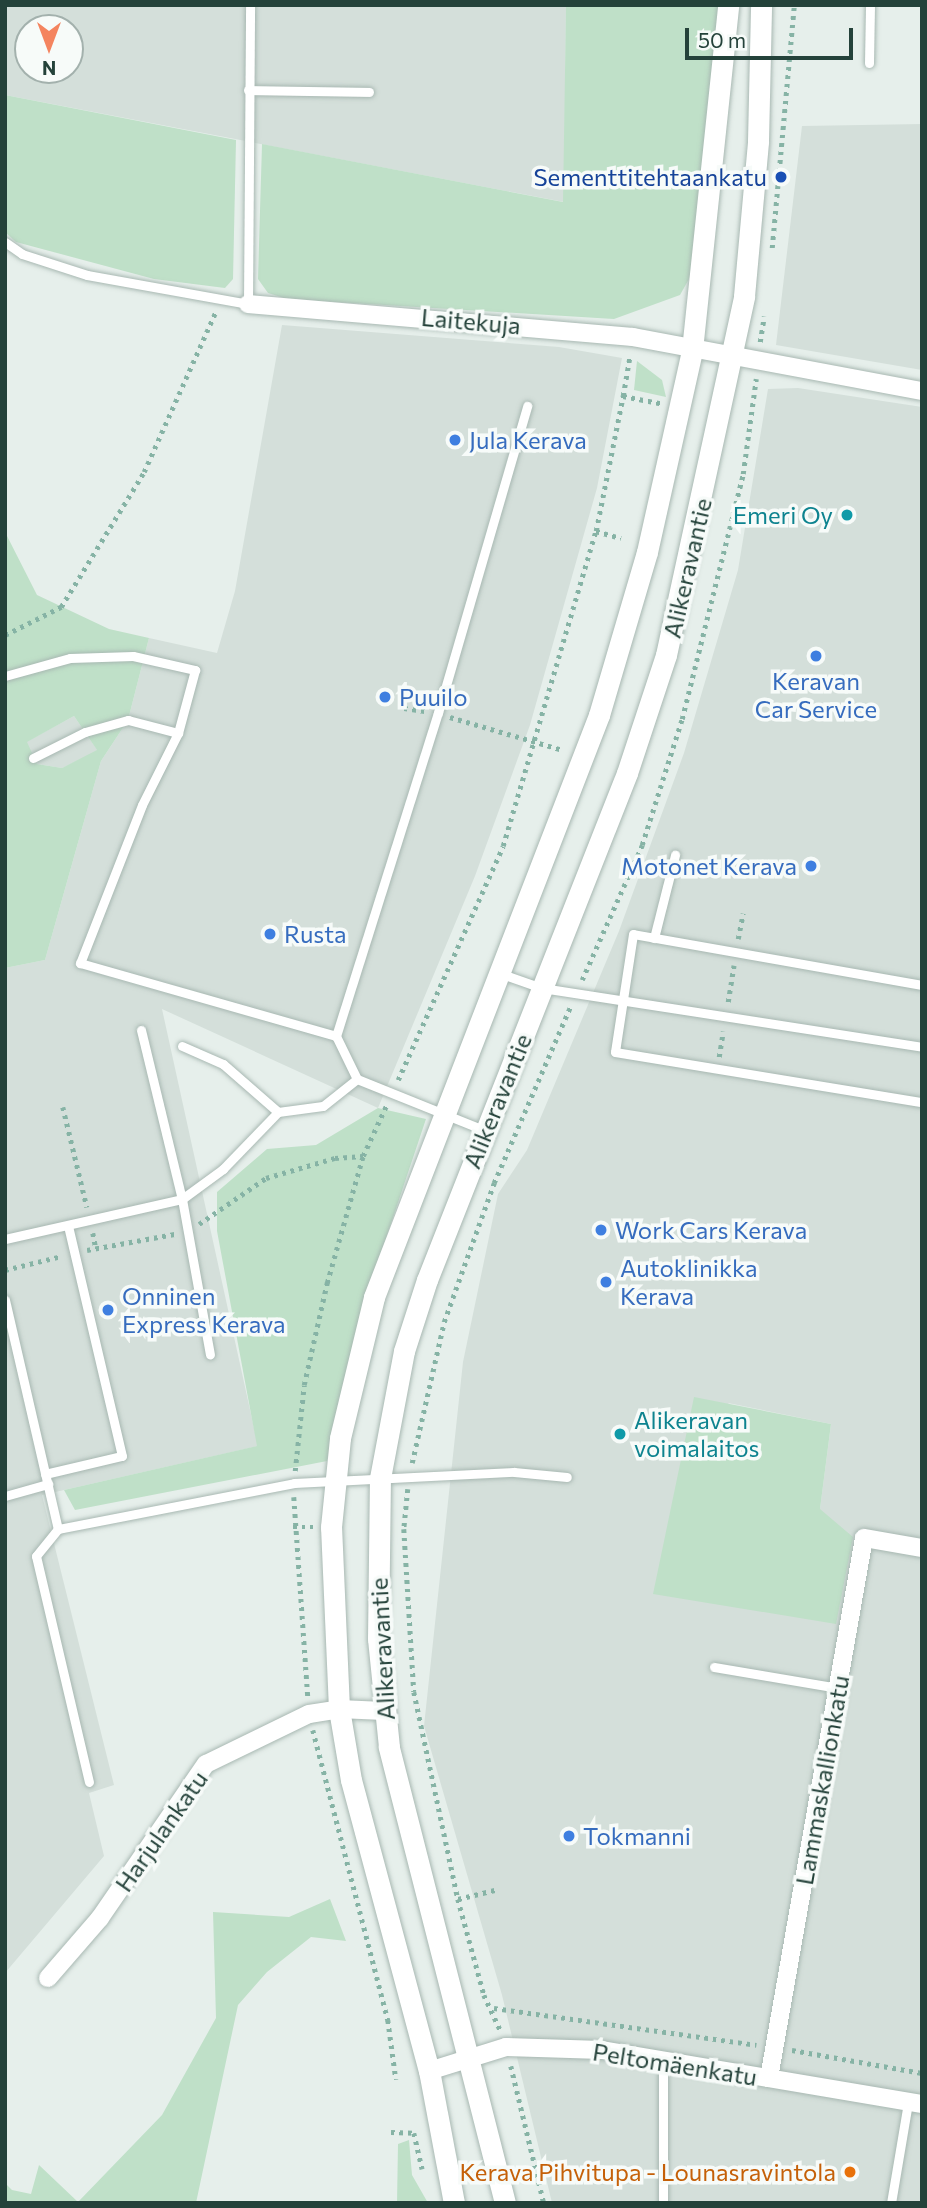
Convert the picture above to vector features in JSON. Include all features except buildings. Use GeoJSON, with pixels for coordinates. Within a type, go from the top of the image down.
{"type":"FeatureCollection","features":[{"type":"Feature","properties":{"kind":"street","name":"Alikeravantie"},"geometry":{"type":"LineString","coordinates":[[454,2203],[429,2071],[358,1806],[339,1709],[331,1593],[340,1438],[374,1297],[441,1114],[584,757],[643,565],[692,350],[728,5]]}},
{"type":"Feature","properties":{"kind":"street","name":"Alikeravantie"},"geometry":{"type":"LineString","coordinates":[[505,2203],[414,1849],[384,1711],[377,1639],[380,1478],[404,1351],[484,1130],[627,773],[666,655],[722,417],[744,296],[758,141],[761,5]]}},
{"type":"Feature","properties":{"kind":"street","name":"Laitekuja"},"geometry":{"type":"LineString","coordinates":[[248,304],[543,327],[633,337],[692,350]]}},
{"type":"Feature","properties":{"kind":"street"},"geometry":{"type":"LineString","coordinates":[[692,350],[922,391]]}},
{"type":"Feature","properties":{"kind":"street","name":"Lammaskallionkatu"},"geometry":{"type":"LineString","coordinates":[[769,2078],[864,1538],[922,1548]]}},
{"type":"Feature","properties":{"kind":"street","name":"Harjulankatu"},"geometry":{"type":"LineString","coordinates":[[48,1978],[100,1919],[206,1764],[309,1714],[339,1709],[384,1711]]}},
{"type":"Feature","properties":{"kind":"street","name":"Peltomäenkatu"},"geometry":{"type":"LineString","coordinates":[[429,2071],[506,2047],[602,2050],[915,2103]]}},
{"type":"Feature","properties":{"kind":"lane"},"geometry":{"type":"LineString","coordinates":[[5,242],[22,254],[87,275],[248,304],[250,5]]}},
{"type":"Feature","properties":{"kind":"lane"},"geometry":{"type":"LineString","coordinates":[[869,63],[870,5]]}},
{"type":"Feature","properties":{"kind":"lane"},"geometry":{"type":"LineString","coordinates":[[248,90],[369,92]]}},
{"type":"Feature","properties":{"kind":"lane"},"geometry":{"type":"LineString","coordinates":[[484,1130],[357,1079],[336,1036],[438,713],[527,406]]}},
{"type":"Feature","properties":{"kind":"lane"},"geometry":{"type":"LineString","coordinates":[[5,676],[70,658],[95,657],[133,656],[195,670],[178,733],[142,805],[80,962],[336,1036]]}},
{"type":"Feature","properties":{"kind":"lane"},"geometry":{"type":"LineString","coordinates":[[33,758],[85,732],[128,720],[178,733]]}},
{"type":"Feature","properties":{"kind":"lane"},"geometry":{"type":"LineString","coordinates":[[654,938],[675,855]]}},
{"type":"Feature","properties":{"kind":"lane"},"geometry":{"type":"LineString","coordinates":[[922,985],[633,934],[615,1052],[922,1102]]}},
{"type":"Feature","properties":{"kind":"lane"},"geometry":{"type":"LineString","coordinates":[[497,972],[542,988],[922,1047]]}},
{"type":"Feature","properties":{"kind":"lane"},"geometry":{"type":"LineString","coordinates":[[142,1030],[181,1199],[209,1354]]}},
{"type":"Feature","properties":{"kind":"lane"},"geometry":{"type":"LineString","coordinates":[[182,1046],[223,1064],[278,1112]]}},
{"type":"Feature","properties":{"kind":"lane"},"geometry":{"type":"LineString","coordinates":[[5,1239],[181,1199],[223,1169],[278,1112],[323,1106],[357,1079]]}},
{"type":"Feature","properties":{"kind":"lane"},"geometry":{"type":"LineString","coordinates":[[5,1496],[46,1479],[122,1456],[68,1225]]}},
{"type":"Feature","properties":{"kind":"lane"},"geometry":{"type":"LineString","coordinates":[[5,1300],[58,1529]]}},
{"type":"Feature","properties":{"kind":"lane"},"geometry":{"type":"LineString","coordinates":[[89,1782],[36,1556],[58,1529],[294,1483],[514,1472],[567,1477]]}},
{"type":"Feature","properties":{"kind":"lane"},"geometry":{"type":"LineString","coordinates":[[714,1667],[838,1689]]}},
{"type":"Feature","properties":{"kind":"lane"},"geometry":{"type":"LineString","coordinates":[[663,2060],[663,2203]]}},
{"type":"Feature","properties":{"kind":"lane"},"geometry":{"type":"LineString","coordinates":[[891,2203],[915,2103]]}},
{"type":"Feature","properties":{"kind":"path"},"geometry":{"type":"LineString","coordinates":[[771,256],[794,5]]}},
{"type":"Feature","properties":{"kind":"path"},"geometry":{"type":"LineString","coordinates":[[5,635],[61,607],[144,472],[221,300]]}},
{"type":"Feature","properties":{"kind":"path"},"geometry":{"type":"LineString","coordinates":[[544,2203],[539,2167],[506,2047],[494,2008],[484,1994],[458,1899],[414,1692],[404,1529],[409,1476],[444,1322],[494,1183],[642,845],[682,719],[743,474],[765,309]]}},
{"type":"Feature","properties":{"kind":"path"},"geometry":{"type":"LineString","coordinates":[[396,2079],[388,2020],[309,1714],[293,1527],[294,1483],[304,1385],[327,1283],[363,1156],[503,846],[596,531],[623,396],[681,407]]}},
{"type":"Feature","properties":{"kind":"path"},"geometry":{"type":"LineString","coordinates":[[722,417],[750,422]]}},
{"type":"Feature","properties":{"kind":"path"},"geometry":{"type":"LineString","coordinates":[[596,531],[621,538]]}},
{"type":"Feature","properties":{"kind":"path"},"geometry":{"type":"LineString","coordinates":[[438,713],[584,757]]}},
{"type":"Feature","properties":{"kind":"path"},"geometry":{"type":"LineString","coordinates":[[627,773],[660,783]]}},
{"type":"Feature","properties":{"kind":"path"},"geometry":{"type":"LineString","coordinates":[[717,1069],[743,913]]}},
{"type":"Feature","properties":{"kind":"path"},"geometry":{"type":"LineString","coordinates":[[63,1107],[96,1249]]}},
{"type":"Feature","properties":{"kind":"path"},"geometry":{"type":"LineString","coordinates":[[458,1899],[499,1889]]}},
{"type":"Feature","properties":{"kind":"path"},"geometry":{"type":"LineString","coordinates":[[494,2008],[775,2047],[922,2073]]}},
{"type":"Feature","properties":{"kind":"path"},"geometry":{"type":"LineString","coordinates":[[391,2132],[414,2133],[422,2169]]}},
{"type":"Feature","properties":{"kind":"shaded area"},"geometry":{"type":"Polygon","coordinates":[[[5,5],[566,5],[564,202],[5,95],[5,5]]]}},
{"type":"Feature","properties":{"kind":"shaded area"},"geometry":{"type":"Polygon","coordinates":[[[922,124],[922,370],[776,345],[802,126],[922,124]]]}},
{"type":"Feature","properties":{"kind":"shaded area"},"geometry":{"type":"Polygon","coordinates":[[[282,325],[559,347],[622,358],[597,488],[530,725],[475,876],[378,1108],[162,1009],[258,1446],[42,1495],[114,1785],[89,1793],[104,1856],[5,1973],[5,968],[45,960],[101,761],[128,720],[149,638],[217,653],[235,591],[282,325]]]}},
{"type":"Feature","properties":{"kind":"shaded area"},"geometry":{"type":"Polygon","coordinates":[[[798,388],[922,407],[922,2203],[552,2203],[502,1995],[424,1726],[463,1362],[498,1194],[527,1150],[619,931],[684,753],[738,570],[768,389],[798,388]],[[728,1403],[820,1509],[831,1424],[728,1403]]]}},
{"type":"Feature","properties":{"kind":"shaded area"},"geometry":{"type":"Polygon","coordinates":[[[74,716],[98,751],[62,768],[37,764],[26,742],[74,716]]]}},
{"type":"Feature","properties":{"kind":"green space"},"geometry":{"type":"Polygon","coordinates":[[[566,5],[721,5],[694,270],[680,295],[614,319],[287,299],[268,293],[258,279],[262,144],[563,202],[566,5]]]}},
{"type":"Feature","properties":{"kind":"green space"},"geometry":{"type":"Polygon","coordinates":[[[5,95],[236,140],[233,279],[225,288],[154,279],[16,242],[5,232],[5,95]]]}},
{"type":"Feature","properties":{"kind":"green space"},"geometry":{"type":"Polygon","coordinates":[[[637,361],[662,380],[666,397],[634,390],[637,361]]]}},
{"type":"Feature","properties":{"kind":"green space"},"geometry":{"type":"Polygon","coordinates":[[[5,532],[37,595],[109,629],[149,638],[128,720],[101,761],[45,960],[5,968],[5,532]],[[74,716],[27,742],[37,764],[62,768],[97,750],[74,716]]]}},
{"type":"Feature","properties":{"kind":"green space"},"geometry":{"type":"Polygon","coordinates":[[[378,1108],[426,1119],[363,1307],[327,1461],[75,1510],[64,1490],[257,1446],[217,1231],[217,1192],[267,1149],[316,1145],[378,1108]]]}},
{"type":"Feature","properties":{"kind":"green space"},"geometry":{"type":"Polygon","coordinates":[[[694,1397],[831,1424],[820,1509],[853,1537],[836,1624],[653,1594],[694,1397]]]}},
{"type":"Feature","properties":{"kind":"green space"},"geometry":{"type":"Polygon","coordinates":[[[330,1899],[346,1941],[311,1937],[267,1972],[238,2005],[196,2203],[5,2203],[5,2183],[12,2190],[31,2194],[39,2165],[78,2202],[162,2115],[216,2018],[213,1912],[289,1917],[330,1899]]]}},
{"type":"Feature","properties":{"kind":"green space"},"geometry":{"type":"Polygon","coordinates":[[[409,2140],[412,2175],[428,2203],[397,2203],[398,2144],[409,2140]]]}},
{"type":"Feature","properties":{"kind":"place","name":"Sementtitehtaankatu"},"geometry":{"type":"Point","coordinates":[781,177]}},
{"type":"Feature","properties":{"kind":"place","name":"Jula Kerava"},"geometry":{"type":"Point","coordinates":[455,440]}},
{"type":"Feature","properties":{"kind":"place","name":"Emeri Oy"},"geometry":{"type":"Point","coordinates":[847,515]}},
{"type":"Feature","properties":{"kind":"place","name":"Keravan Car Service"},"geometry":{"type":"Point","coordinates":[816,656]}},
{"type":"Feature","properties":{"kind":"place","name":"Puuilo"},"geometry":{"type":"Point","coordinates":[385,697]}},
{"type":"Feature","properties":{"kind":"place","name":"Motonet Kerava"},"geometry":{"type":"Point","coordinates":[811,866]}},
{"type":"Feature","properties":{"kind":"place","name":"Rusta"},"geometry":{"type":"Point","coordinates":[270,934]}},
{"type":"Feature","properties":{"kind":"place","name":"Work Cars Kerava"},"geometry":{"type":"Point","coordinates":[601,1230]}},
{"type":"Feature","properties":{"kind":"place","name":"Autoklinikka Kerava"},"geometry":{"type":"Point","coordinates":[606,1282]}},
{"type":"Feature","properties":{"kind":"place","name":"Onninen Express Kerava"},"geometry":{"type":"Point","coordinates":[108,1310]}},
{"type":"Feature","properties":{"kind":"place","name":"Alikeravan voimalaitos"},"geometry":{"type":"Point","coordinates":[620,1434]}},
{"type":"Feature","properties":{"kind":"place","name":"Tokmanni"},"geometry":{"type":"Point","coordinates":[569,1836]}},
{"type":"Feature","properties":{"kind":"place","name":"Kerava Pihvitupa - Lounasravintola"},"geometry":{"type":"Point","coordinates":[850,2172]}}]}
